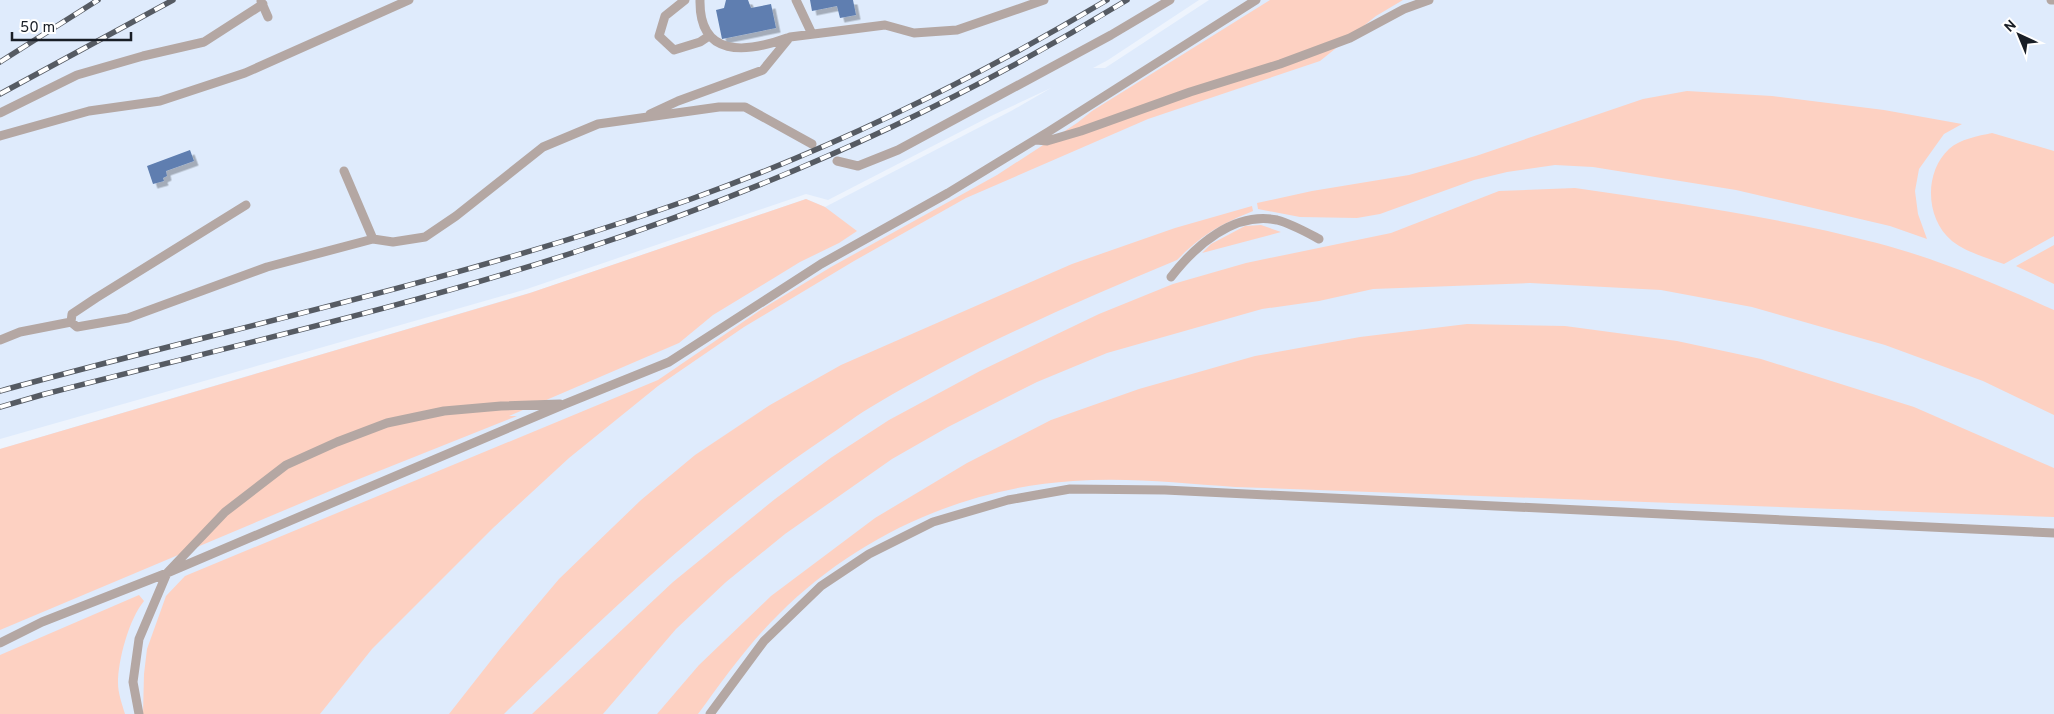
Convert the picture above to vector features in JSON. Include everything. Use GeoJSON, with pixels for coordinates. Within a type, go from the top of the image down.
{"type":"FeatureCollection","features":[{"type":"Feature","properties":{"kind":"lane"},"geometry":{"type":"LineString","coordinates":[[0,136],[89,111],[160,101],[245,73],[409,0]]}},
{"type":"Feature","properties":{"kind":"lane"},"geometry":{"type":"LineString","coordinates":[[685,0],[665,16],[659,36],[674,50],[700,42],[710,36]]}},
{"type":"Feature","properties":{"kind":"lane"},"geometry":{"type":"LineString","coordinates":[[700,0],[700,16],[710,36],[718,44],[732,47],[764,47],[790,37],[885,25],[914,33],[957,30],[1044,0]]}},
{"type":"Feature","properties":{"kind":"lane"},"geometry":{"type":"LineString","coordinates":[[796,0],[812,34]]}},
{"type":"Feature","properties":{"kind":"lane"},"geometry":{"type":"LineString","coordinates":[[837,161],[858,166],[898,150],[1111,35],[1170,0]]}},
{"type":"Feature","properties":{"kind":"lane"},"geometry":{"type":"LineString","coordinates":[[0,643],[42,622],[167,573],[565,404],[669,362],[821,264],[948,193],[1036,140],[1256,0]]}},
{"type":"Feature","properties":{"kind":"lane"},"geometry":{"type":"LineString","coordinates":[[1036,140],[1047,141],[1081,131],[1190,92],[1280,64],[1350,38],[1404,9],[1429,0]]}},
{"type":"Feature","properties":{"kind":"lane"},"geometry":{"type":"LineString","coordinates":[[0,113],[77,75],[143,56],[204,42],[262,2],[268,17]]}},
{"type":"Feature","properties":{"kind":"lane"},"geometry":{"type":"LineString","coordinates":[[641,118],[678,101],[762,70],[790,37]]}},
{"type":"Feature","properties":{"kind":"lane"},"geometry":{"type":"LineString","coordinates":[[71,322],[77,327],[128,318],[267,267],[373,239],[393,242],[424,237],[456,216],[543,148],[598,124],[720,107],[745,106],[812,144]]}},
{"type":"Feature","properties":{"kind":"lane"},"geometry":{"type":"LineString","coordinates":[[344,171],[373,239]]}},
{"type":"Feature","properties":{"kind":"lane"},"geometry":{"type":"LineString","coordinates":[[71,322],[72,314],[246,205]]}},
{"type":"Feature","properties":{"kind":"lane"},"geometry":{"type":"LineString","coordinates":[[1171,277],[1183,261],[1204,242],[1246,220],[1262,218],[1277,220],[1293,225],[1320,239]]}},
{"type":"Feature","properties":{"kind":"lane"},"geometry":{"type":"LineString","coordinates":[[0,340],[20,332],[71,322]]}},
{"type":"Feature","properties":{"kind":"lane"},"geometry":{"type":"LineString","coordinates":[[139,714],[133,682],[138,639],[167,573],[232,506],[286,465],[337,442],[387,423],[444,411],[501,406],[565,404]]}},
{"type":"Feature","properties":{"kind":"lane"},"geometry":{"type":"LineString","coordinates":[[710,714],[764,641],[821,586],[869,554],[933,522],[1008,500],[1070,489],[1165,490],[2054,533]]}},
{"type":"Feature","properties":{"kind":"shaded area"},"geometry":{"type":"Polygon","coordinates":[[[0,0],[1199,0],[1093,68],[1105,68],[1209,0],[2054,0],[2054,714],[0,714],[0,449],[533,292],[806,199],[825,207],[1011,111],[1051,88],[991,116],[828,200],[806,194],[527,289],[0,439],[0,0]]]}},
{"type":"Feature","properties":{"kind":"shaded area"},"geometry":{"type":"Polygon","coordinates":[[[1270,0],[1403,0],[1376,16],[1320,61],[1148,119],[966,198],[854,261],[744,327],[658,386],[569,458],[493,528],[372,649],[320,714],[143,714],[147,649],[166,596],[185,576],[658,380],[762,309],[831,267],[997,175],[1077,123],[1092,111],[1270,0]]]}},
{"type":"Feature","properties":{"kind":"shaded area"},"geometry":{"type":"Polygon","coordinates":[[[1687,91],[1772,96],[1884,110],[1962,124],[1944,134],[1919,169],[1915,191],[1918,214],[1927,239],[1890,226],[1736,190],[1593,167],[1555,165],[1507,172],[1474,180],[1380,214],[1357,218],[1300,217],[1258,209],[1257,203],[1312,191],[1409,175],[1476,156],[1643,99],[1687,91]]]}},
{"type":"Feature","properties":{"kind":"shaded area"},"geometry":{"type":"Polygon","coordinates":[[[1992,133],[2054,151],[2054,236],[2004,264],[1970,252],[1952,241],[1943,232],[1937,221],[1931,195],[1935,170],[1949,149],[1964,140],[1992,133]]]}},
{"type":"Feature","properties":{"kind":"shaded area"},"geometry":{"type":"Polygon","coordinates":[[[1575,188],[1765,218],[1877,243],[1945,264],[2054,310],[2054,415],[1983,381],[1885,345],[1752,307],[1661,290],[1530,283],[1373,289],[1319,301],[1262,309],[1107,353],[1037,382],[948,427],[892,459],[785,534],[726,582],[676,629],[603,714],[532,714],[673,582],[775,499],[832,457],[889,420],[980,371],[1099,314],[1173,284],[1246,263],[1391,233],[1499,191],[1575,188]]]}},
{"type":"Feature","properties":{"kind":"shaded area"},"geometry":{"type":"Polygon","coordinates":[[[806,199],[825,207],[857,231],[839,243],[800,262],[713,315],[679,343],[509,416],[517,416],[349,483],[0,630],[0,449],[530,293],[806,199]]]}},
{"type":"Feature","properties":{"kind":"shaded area"},"geometry":{"type":"Polygon","coordinates":[[[1252,206],[1253,211],[1212,231],[1195,243],[1177,260],[1062,309],[986,345],[912,383],[863,412],[781,468],[698,534],[580,640],[504,714],[449,714],[500,649],[559,579],[641,500],[695,455],[770,405],[841,365],[1072,264],[1175,228],[1252,206]]]}},
{"type":"Feature","properties":{"kind":"shaded area"},"geometry":{"type":"Polygon","coordinates":[[[1261,225],[1281,232],[1202,253],[1211,244],[1245,226],[1261,225]]]}},
{"type":"Feature","properties":{"kind":"shaded area"},"geometry":{"type":"Polygon","coordinates":[[[2054,245],[2054,284],[2016,266],[2054,245]]]}},
{"type":"Feature","properties":{"kind":"shaded area"},"geometry":{"type":"Polygon","coordinates":[[[1467,324],[1565,326],[1677,341],[1761,359],[1914,407],[2054,468],[2054,517],[1235,487],[1134,480],[1073,481],[1032,486],[992,494],[952,506],[914,521],[877,539],[842,561],[779,614],[746,650],[698,714],[657,714],[699,665],[771,596],[875,518],[967,463],[1051,420],[1139,389],[1255,356],[1360,337],[1467,324]]]}},
{"type":"Feature","properties":{"kind":"shaded area"},"geometry":{"type":"Polygon","coordinates":[[[139,595],[144,601],[129,629],[122,652],[119,674],[120,698],[125,714],[0,714],[0,655],[139,595]]]}},
{"type":"Feature","properties":{"kind":"building"},"geometry":{"type":"Polygon","coordinates":[[[726,0],[748,0],[751,8],[771,4],[776,28],[722,39],[716,10],[724,8],[726,0]]]}},
{"type":"Feature","properties":{"kind":"building"},"geometry":{"type":"Polygon","coordinates":[[[810,0],[853,0],[856,15],[840,18],[837,6],[812,11],[810,0]]]}},
{"type":"Feature","properties":{"kind":"building"},"geometry":{"type":"Polygon","coordinates":[[[190,150],[194,161],[166,171],[167,176],[163,178],[164,181],[153,184],[147,166],[190,150]]]}},
{"type":"Feature","properties":{"kind":"railway"},"geometry":{"type":"LineString","coordinates":[[0,62],[98,0]]}},
{"type":"Feature","properties":{"kind":"railway"},"geometry":{"type":"LineString","coordinates":[[0,94],[173,0]]}},
{"type":"Feature","properties":{"kind":"railway"},"geometry":{"type":"LineString","coordinates":[[0,391],[434,278],[606,228],[691,199],[799,157],[904,110],[1007,57],[1107,0]]}},
{"type":"Feature","properties":{"kind":"railway"},"geometry":{"type":"LineString","coordinates":[[0,407],[446,291],[512,272],[649,227],[790,172],[860,142],[996,75],[1127,0]]}}]}
